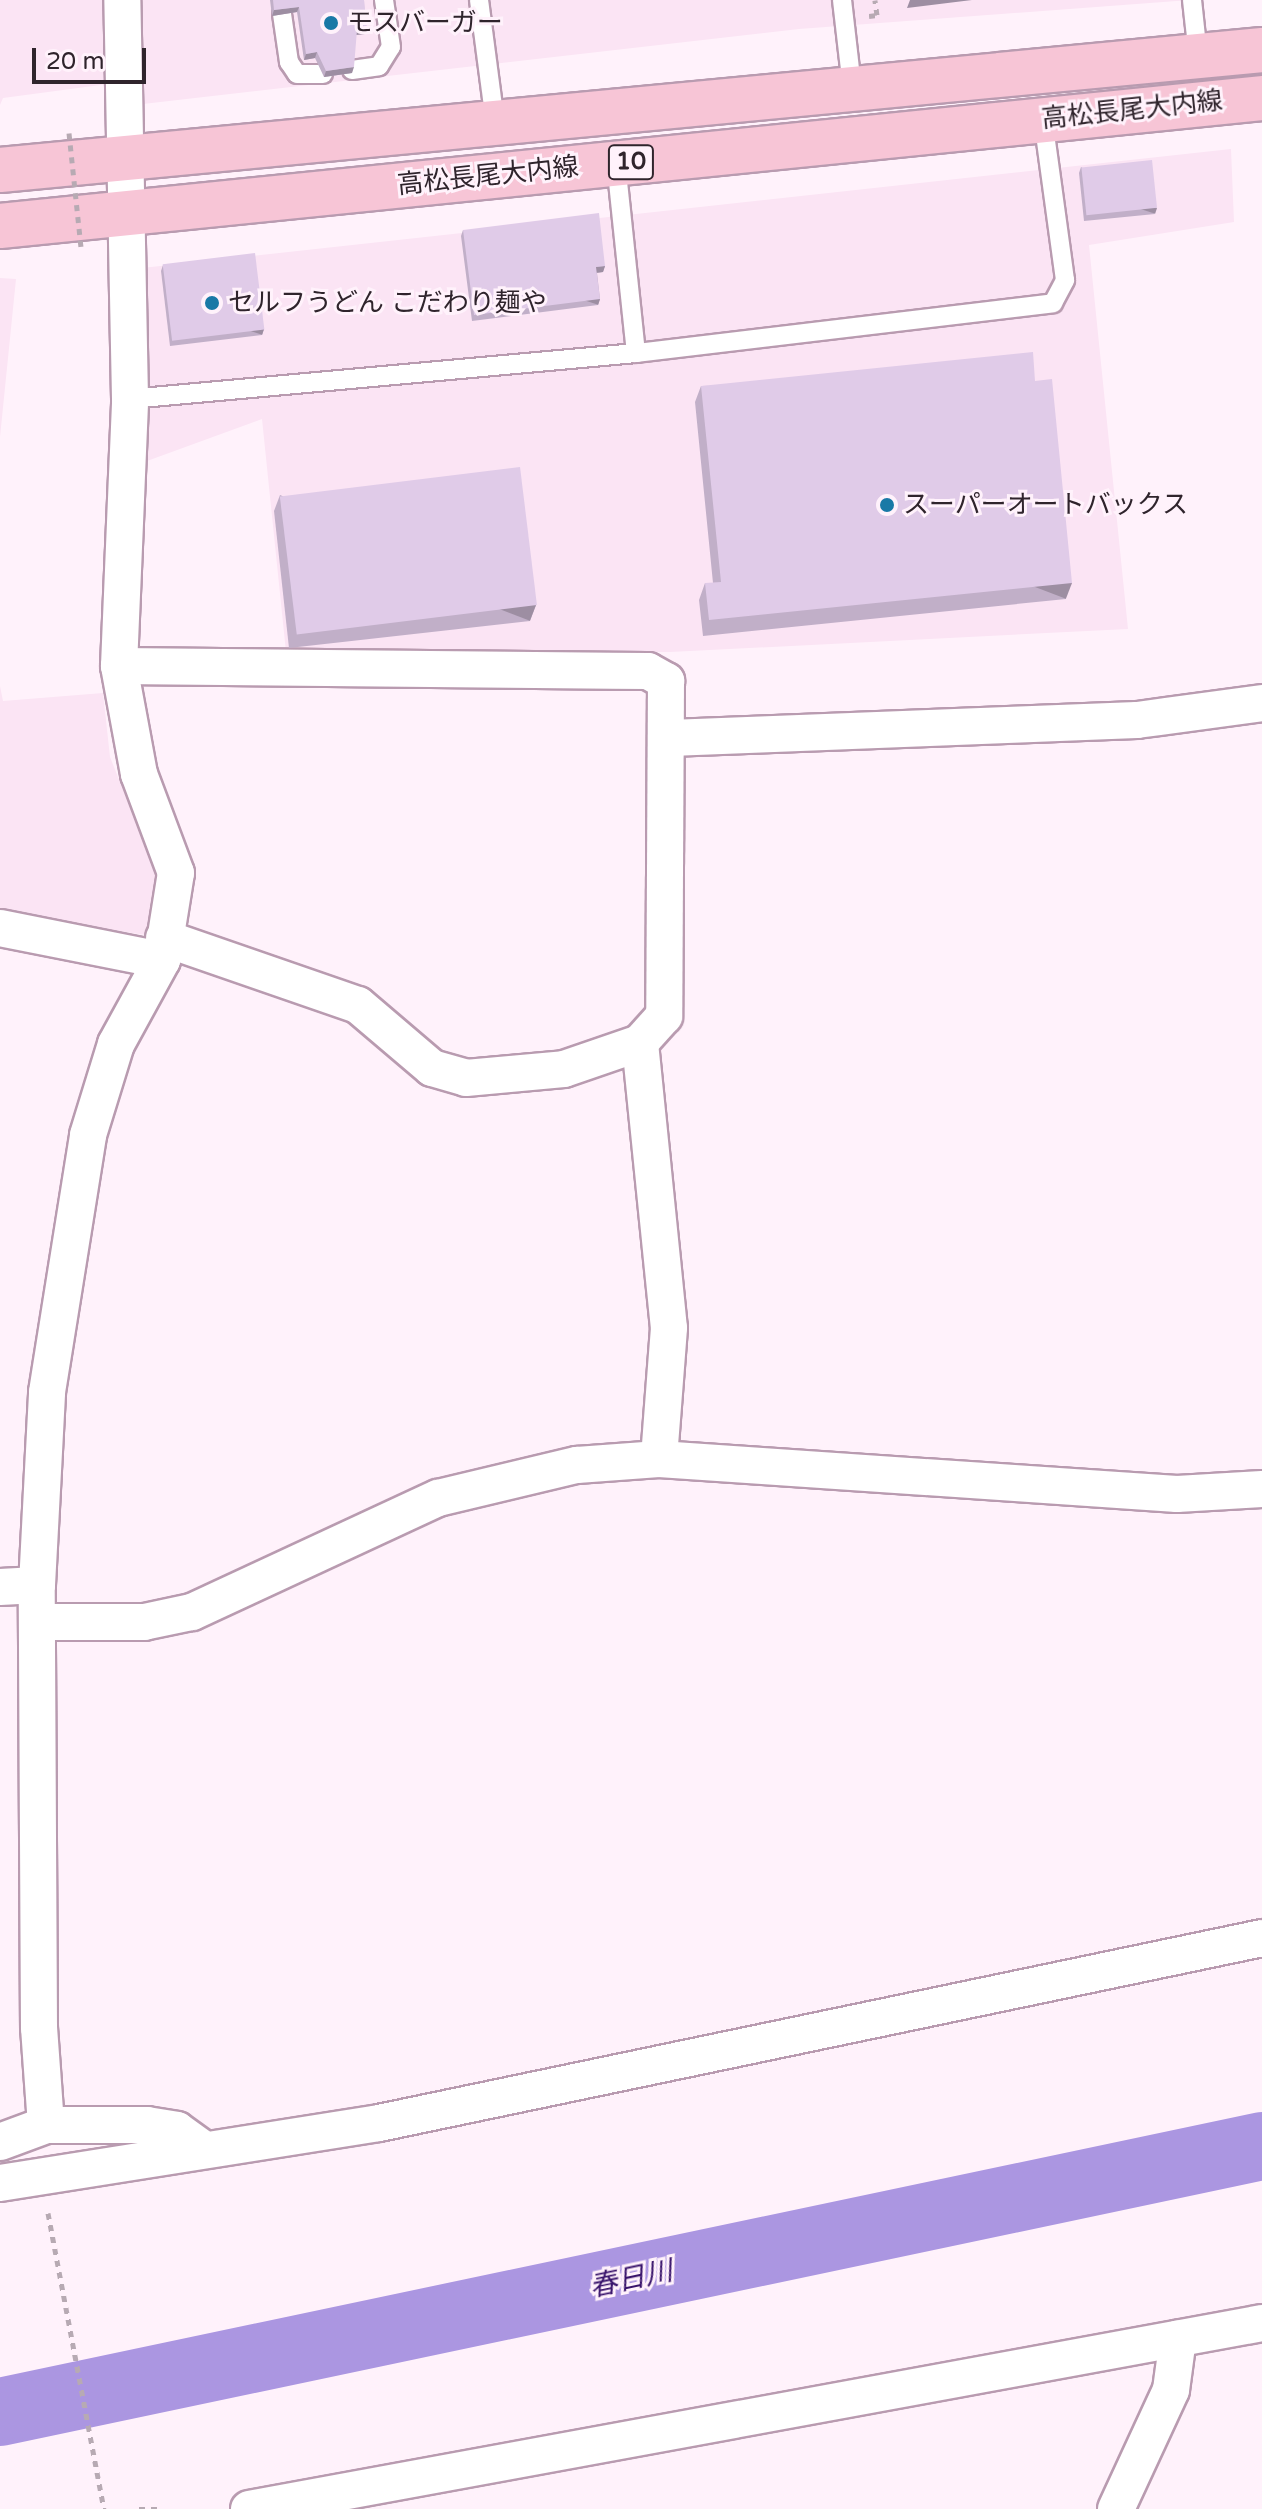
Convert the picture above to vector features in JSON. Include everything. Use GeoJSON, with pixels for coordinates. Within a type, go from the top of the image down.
{"type":"FeatureCollection","features":[{"type":"Feature","properties":{"kind":"main road","name":"高松長尾大内線"},"geometry":{"type":"LineString","coordinates":[[0,170],[852,86],[1262,50]]}},
{"type":"Feature","properties":{"kind":"main road","name":"高松長尾大内線"},"geometry":{"type":"LineString","coordinates":[[0,226],[1262,98]]}},
{"type":"Feature","properties":{"kind":"street"},"geometry":{"type":"LineString","coordinates":[[46,2125],[39,2028],[37,1585],[47,1392],[88,1135],[116,1044],[163,949],[176,873],[139,774],[119,666],[130,399],[122,0]]}},
{"type":"Feature","properties":{"kind":"street"},"geometry":{"type":"LineString","coordinates":[[0,928],[163,949],[358,1005],[432,1068],[466,1078],[564,1069],[640,1043],[664,1016],[660,882],[670,738],[666,681],[648,671],[119,666]]}},
{"type":"Feature","properties":{"kind":"street"},"geometry":{"type":"LineString","coordinates":[[670,738],[1137,720],[1262,703]]}},
{"type":"Feature","properties":{"kind":"street"},"geometry":{"type":"LineString","coordinates":[[640,1043],[669,1328],[659,1459]]}},
{"type":"Feature","properties":{"kind":"street"},"geometry":{"type":"LineString","coordinates":[[37,1622],[144,1622],[192,1612],[438,1498],[577,1465],[659,1459],[1177,1494],[1262,1489]]}},
{"type":"Feature","properties":{"kind":"street"},"geometry":{"type":"LineString","coordinates":[[0,1587],[37,1585]]}},
{"type":"Feature","properties":{"kind":"street"},"geometry":{"type":"LineString","coordinates":[[0,2183],[199,2146],[379,2123],[1262,1938]]}},
{"type":"Feature","properties":{"kind":"street"},"geometry":{"type":"LineString","coordinates":[[0,2142],[46,2125],[147,2125],[177,2130],[199,2146]]}},
{"type":"Feature","properties":{"kind":"street"},"geometry":{"type":"LineString","coordinates":[[249,2509],[1262,2323]]}},
{"type":"Feature","properties":{"kind":"street"},"geometry":{"type":"LineString","coordinates":[[1116,2509],[1171,2390],[1178,2338]]}},
{"type":"Feature","properties":{"kind":"lane"},"geometry":{"type":"LineString","coordinates":[[352,70],[379,66],[391,47],[384,0]]}},
{"type":"Feature","properties":{"kind":"lane"},"geometry":{"type":"LineString","coordinates":[[479,0],[495,121]]}},
{"type":"Feature","properties":{"kind":"lane"},"geometry":{"type":"LineString","coordinates":[[842,0],[852,86]]}},
{"type":"Feature","properties":{"kind":"lane"},"geometry":{"type":"LineString","coordinates":[[1192,0],[1198,55]]}},
{"type":"Feature","properties":{"kind":"lane"},"geometry":{"type":"LineString","coordinates":[[282,14],[289,62],[297,74],[323,74]]}},
{"type":"Feature","properties":{"kind":"lane"},"geometry":{"type":"LineString","coordinates":[[130,399],[636,353],[1053,303],[1065,280],[1043,120]]}},
{"type":"Feature","properties":{"kind":"lane"},"geometry":{"type":"LineString","coordinates":[[616,163],[636,353]]}},
{"type":"Feature","properties":{"kind":"path"},"geometry":{"type":"LineString","coordinates":[[69,133],[81,248]]}},
{"type":"Feature","properties":{"kind":"path"},"geometry":{"type":"LineString","coordinates":[[46,2202],[104,2509]]}},
{"type":"Feature","properties":{"kind":"path"},"geometry":{"type":"LineString","coordinates":[[139,2509],[158,2509]]}},
{"type":"Feature","properties":{"kind":"shaded area"},"geometry":{"type":"Polygon","coordinates":[[[0,0],[108,0],[108,84],[3,98],[0,105],[0,0]]]}},
{"type":"Feature","properties":{"kind":"shaded area"},"geometry":{"type":"Polygon","coordinates":[[[143,0],[1190,0],[799,29],[143,104],[143,0]]]}},
{"type":"Feature","properties":{"kind":"shaded area"},"geometry":{"type":"Polygon","coordinates":[[[1231,149],[1234,222],[1089,245],[1128,629],[670,652],[286,652],[262,419],[147,461],[142,268],[1231,149]]]}},
{"type":"Feature","properties":{"kind":"shaded area"},"geometry":{"type":"Polygon","coordinates":[[[0,278],[16,279],[0,437],[0,278]]]}},
{"type":"Feature","properties":{"kind":"shaded area"},"geometry":{"type":"Polygon","coordinates":[[[0,686],[3,701],[103,693],[110,757],[162,887],[152,936],[0,913],[0,686]]]}},
{"type":"Feature","properties":{"kind":"building","name":"モスバーガー"},"geometry":{"type":"Polygon","coordinates":[[[273,0],[364,0],[367,28],[357,30],[354,67],[326,71],[317,52],[306,54],[299,7],[274,10],[273,0]]]}},
{"type":"Feature","properties":{"kind":"building"},"geometry":{"type":"Polygon","coordinates":[[[1152,160],[1157,208],[1086,215],[1081,167],[1152,160]]]}},
{"type":"Feature","properties":{"kind":"building"},"geometry":{"type":"Polygon","coordinates":[[[599,213],[605,266],[596,267],[600,299],[474,315],[463,230],[599,213]]]}},
{"type":"Feature","properties":{"kind":"building","name":"セルフうどん こだわり麺や"},"geometry":{"type":"Polygon","coordinates":[[[255,253],[264,329],[172,341],[163,264],[255,253]]]}},
{"type":"Feature","properties":{"kind":"building"},"geometry":{"type":"Polygon","coordinates":[[[1033,352],[1035,381],[1052,379],[1072,583],[709,620],[705,583],[721,582],[701,386],[1033,352]]]}},
{"type":"Feature","properties":{"kind":"building"},"geometry":{"type":"Polygon","coordinates":[[[520,467],[537,605],[297,634],[280,496],[520,467]]]}},
{"type":"Feature","properties":{"kind":"waterway","name":"春日川"},"geometry":{"type":"LineString","coordinates":[[0,2412],[1262,2146]]}},
{"type":"Feature","properties":{"kind":"place","name":"モスバーガー"},"geometry":{"type":"Point","coordinates":[331,23]}},
{"type":"Feature","properties":{"kind":"place","name":"セルフうどん こだわり麺や"},"geometry":{"type":"Point","coordinates":[212,303]}},
{"type":"Feature","properties":{"kind":"place","name":"スーパーオートバックス"},"geometry":{"type":"Point","coordinates":[887,505]}}]}
